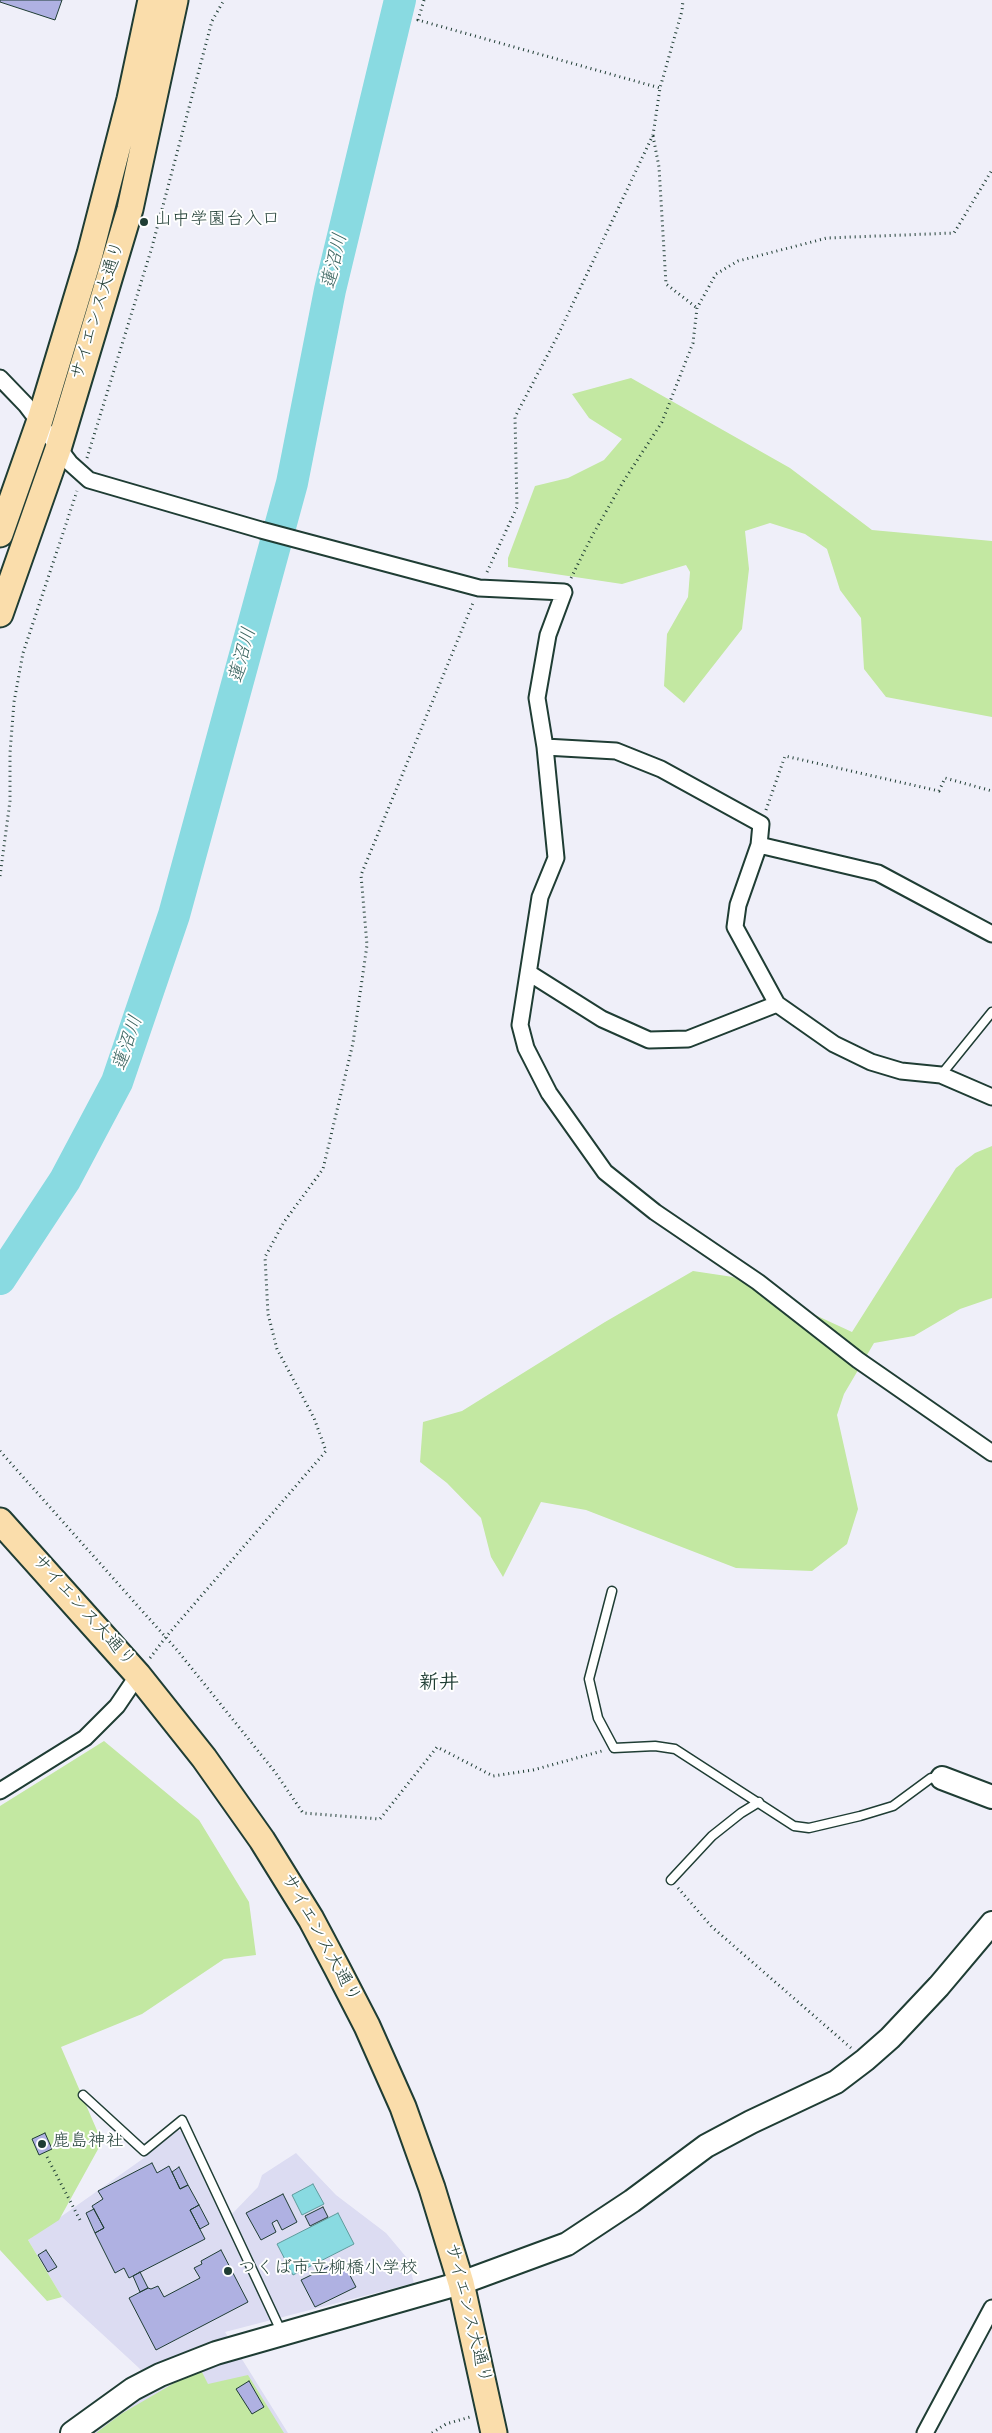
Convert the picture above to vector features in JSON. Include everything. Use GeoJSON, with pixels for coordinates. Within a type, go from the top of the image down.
{"type":"FeatureCollection","features":[{"type":"Feature","properties":{"kind":"main road","name":"サイエンス大通り"},"geometry":{"type":"LineString","coordinates":[[0,534],[39,423],[97,225],[130,99],[151,0]]}},
{"type":"Feature","properties":{"kind":"main road","name":"サイエンス大通り"},"geometry":{"type":"LineString","coordinates":[[0,614],[58,449],[130,209],[175,0]]}},
{"type":"Feature","properties":{"kind":"main road","name":"サイエンス大通り"},"geometry":{"type":"LineString","coordinates":[[0,1521],[138,1675],[241,1809],[311,1919],[338,1968],[367,2026],[403,2107],[432,2188],[461,2283],[492,2422]]}},
{"type":"Feature","properties":{"kind":"street"},"geometry":{"type":"LineString","coordinates":[[0,378],[13,390],[58,449],[89,480],[261,530],[480,588],[564,592],[548,635],[536,698],[545,747],[556,858],[540,897],[520,1025],[526,1048],[549,1092],[605,1172],[655,1212],[758,1282],[858,1360],[992,1453]]}},
{"type":"Feature","properties":{"kind":"street"},"geometry":{"type":"LineString","coordinates":[[545,747],[616,751],[661,769],[761,824],[760,845],[738,905],[735,927],[777,1004],[834,1044],[871,1062],[901,1071],[941,1075],[992,1097]]}},
{"type":"Feature","properties":{"kind":"street"},"geometry":{"type":"LineString","coordinates":[[760,845],[878,873],[992,934]]}},
{"type":"Feature","properties":{"kind":"street"},"geometry":{"type":"LineString","coordinates":[[529,973],[602,1018],[649,1040],[688,1039],[777,1004]]}},
{"type":"Feature","properties":{"kind":"street"},"geometry":{"type":"LineString","coordinates":[[0,1791],[85,1738],[117,1706],[138,1675]]}},
{"type":"Feature","properties":{"kind":"street"},"geometry":{"type":"LineString","coordinates":[[942,1778],[992,1796]]}},
{"type":"Feature","properties":{"kind":"street"},"geometry":{"type":"LineString","coordinates":[[72,2433],[133,2389],[160,2374],[216,2352],[282,2335],[461,2283],[567,2244],[706,2146],[751,2122],[836,2082],[890,2038],[939,1986],[992,1923]]}},
{"type":"Feature","properties":{"kind":"street"},"geometry":{"type":"LineString","coordinates":[[925,2433],[992,2308]]}},
{"type":"Feature","properties":{"kind":"lane"},"geometry":{"type":"LineString","coordinates":[[941,1075],[992,1012]]}},
{"type":"Feature","properties":{"kind":"lane"},"geometry":{"type":"LineString","coordinates":[[612,1591],[589,1679],[598,1718],[614,1748],[654,1746],[675,1749],[794,1826],[809,1828],[893,1806],[930,1778],[942,1778]]}},
{"type":"Feature","properties":{"kind":"lane"},"geometry":{"type":"LineString","coordinates":[[671,1880],[712,1836],[741,1813],[759,1802]]}},
{"type":"Feature","properties":{"kind":"lane"},"geometry":{"type":"LineString","coordinates":[[83,2095],[144,2151],[182,2120],[282,2335]]}},
{"type":"Feature","properties":{"kind":"path"},"geometry":{"type":"LineString","coordinates":[[0,876],[10,801],[10,752],[14,702],[23,653],[82,474],[152,247],[212,21],[224,0]]}},
{"type":"Feature","properties":{"kind":"path"},"geometry":{"type":"LineString","coordinates":[[424,0],[418,20],[660,88]]}},
{"type":"Feature","properties":{"kind":"path"},"geometry":{"type":"LineString","coordinates":[[165,1638],[326,1451],[314,1418],[277,1349],[268,1314],[265,1257],[284,1222],[323,1169],[353,1043],[367,945],[361,875],[480,588],[517,507],[514,417],[557,337],[653,135],[660,88],[682,11],[683,0]]}},
{"type":"Feature","properties":{"kind":"path"},"geometry":{"type":"LineString","coordinates":[[653,135],[659,167],[666,284],[697,308]]}},
{"type":"Feature","properties":{"kind":"path"},"geometry":{"type":"LineString","coordinates":[[564,592],[592,536],[623,482],[662,422],[693,343],[697,308],[716,274],[738,261],[827,238],[954,233],[992,170]]}},
{"type":"Feature","properties":{"kind":"path"},"geometry":{"type":"LineString","coordinates":[[761,824],[784,756],[939,791],[945,778],[992,791]]}},
{"type":"Feature","properties":{"kind":"path"},"geometry":{"type":"LineString","coordinates":[[0,1452],[165,1638],[275,1772],[303,1813],[380,1819],[437,1747],[493,1776],[534,1770],[614,1748]]}},
{"type":"Feature","properties":{"kind":"path"},"geometry":{"type":"LineString","coordinates":[[671,1880],[712,1927],[787,1990],[865,2060]]}},
{"type":"Feature","properties":{"kind":"path"},"geometry":{"type":"LineString","coordinates":[[48,2157],[80,2220]]}},
{"type":"Feature","properties":{"kind":"path"},"geometry":{"type":"LineString","coordinates":[[432,2433],[446,2424],[492,2422]]}},
{"type":"Feature","properties":{"kind":"shaded area","name":"つくば市立柳橋小学校"},"geometry":{"type":"Polygon","coordinates":[[[177,2130],[185,2132],[223,2218],[232,2214],[258,2187],[262,2175],[296,2153],[336,2195],[386,2233],[407,2258],[414,2283],[225,2332],[288,2433],[89,2433],[153,2387],[139,2368],[62,2297],[28,2240],[144,2158],[177,2130]]]}},
{"type":"Feature","properties":{"kind":"green space"},"geometry":{"type":"Polygon","coordinates":[[[631,378],[790,468],[872,530],[992,541],[992,717],[886,697],[864,669],[861,618],[840,590],[827,549],[805,534],[770,523],[745,531],[749,569],[742,629],[684,703],[664,686],[667,634],[688,597],[690,572],[686,565],[622,584],[508,567],[508,558],[535,486],[568,478],[604,460],[622,439],[589,418],[572,394],[631,378]]]}},
{"type":"Feature","properties":{"kind":"green space"},"geometry":{"type":"Polygon","coordinates":[[[992,1146],[992,1298],[960,1309],[914,1336],[874,1343],[844,1394],[837,1415],[858,1509],[847,1544],[812,1571],[736,1568],[586,1510],[541,1502],[503,1577],[491,1557],[481,1518],[447,1483],[420,1462],[423,1422],[462,1411],[605,1322],[693,1271],[733,1277],[852,1332],[956,1168],[975,1153],[992,1146]]]}},
{"type":"Feature","properties":{"kind":"green space"},"geometry":{"type":"Polygon","coordinates":[[[104,1741],[199,1820],[249,1902],[256,1955],[224,1959],[142,2014],[61,2047],[102,2142],[59,2220],[28,2240],[62,2297],[47,2301],[0,2250],[0,1806],[104,1741]]]}},
{"type":"Feature","properties":{"kind":"green space"},"geometry":{"type":"Polygon","coordinates":[[[200,2368],[208,2384],[248,2375],[284,2433],[96,2433],[121,2414],[200,2368]]]}},
{"type":"Feature","properties":{"kind":"water"},"geometry":{"type":"Polygon","coordinates":[[[313,2184],[324,2204],[302,2215],[292,2195],[313,2184]]]}},
{"type":"Feature","properties":{"kind":"water"},"geometry":{"type":"Polygon","coordinates":[[[338,2213],[354,2244],[293,2275],[277,2244],[338,2213]]]}},
{"type":"Feature","properties":{"kind":"building"},"geometry":{"type":"Polygon","coordinates":[[[0,0],[62,0],[55,20],[0,2],[0,0]]]}},
{"type":"Feature","properties":{"kind":"building","name":"鹿島神社"},"geometry":{"type":"Polygon","coordinates":[[[45,2133],[52,2149],[39,2155],[32,2139],[45,2133]]]}},
{"type":"Feature","properties":{"kind":"building"},"geometry":{"type":"Polygon","coordinates":[[[152,2163],[157,2173],[169,2166],[180,2189],[188,2185],[199,2205],[190,2210],[205,2239],[129,2278],[124,2268],[115,2273],[95,2233],[104,2228],[92,2206],[103,2199],[98,2191],[152,2163]]]}},
{"type":"Feature","properties":{"kind":"building"},"geometry":{"type":"Polygon","coordinates":[[[179,2167],[188,2185],[180,2189],[172,2172],[179,2167]]]}},
{"type":"Feature","properties":{"kind":"building"},"geometry":{"type":"Polygon","coordinates":[[[283,2194],[297,2222],[282,2230],[277,2220],[272,2223],[276,2232],[261,2240],[246,2213],[283,2194]]]}},
{"type":"Feature","properties":{"kind":"building"},"geometry":{"type":"Polygon","coordinates":[[[199,2205],[209,2224],[200,2229],[190,2210],[199,2205]]]}},
{"type":"Feature","properties":{"kind":"building"},"geometry":{"type":"Polygon","coordinates":[[[323,2207],[328,2217],[310,2226],[305,2216],[323,2207]]]}},
{"type":"Feature","properties":{"kind":"building"},"geometry":{"type":"Polygon","coordinates":[[[94,2209],[104,2228],[95,2233],[86,2213],[94,2209]]]}},
{"type":"Feature","properties":{"kind":"building"},"geometry":{"type":"Polygon","coordinates":[[[46,2250],[57,2267],[48,2272],[38,2255],[46,2250]]]}},
{"type":"Feature","properties":{"kind":"building"},"geometry":{"type":"Polygon","coordinates":[[[221,2250],[248,2302],[156,2350],[129,2298],[148,2288],[151,2289],[158,2286],[164,2297],[200,2278],[194,2268],[202,2264],[201,2261],[221,2250]]]}},
{"type":"Feature","properties":{"kind":"building"},"geometry":{"type":"Polygon","coordinates":[[[342,2260],[356,2287],[315,2307],[301,2280],[342,2260]]]}},
{"type":"Feature","properties":{"kind":"building"},"geometry":{"type":"Polygon","coordinates":[[[140,2272],[148,2288],[140,2292],[133,2276],[140,2272]]]}},
{"type":"Feature","properties":{"kind":"building"},"geometry":{"type":"Polygon","coordinates":[[[249,2381],[264,2407],[252,2414],[236,2389],[249,2381]]]}},
{"type":"Feature","properties":{"kind":"waterway","name":"蓮沼川"},"geometry":{"type":"LineString","coordinates":[[0,1279],[65,1180],[117,1082],[174,915],[292,483],[330,290],[400,0]]}},
{"type":"Feature","properties":{"kind":"place","name":"山中学園台入口"},"geometry":{"type":"Point","coordinates":[144,222]}},
{"type":"Feature","properties":{"kind":"place","name":"鹿島神社"},"geometry":{"type":"Point","coordinates":[42,2144]}},
{"type":"Feature","properties":{"kind":"place","name":"つくば市立柳橋小学校"},"geometry":{"type":"Point","coordinates":[228,2271]}},
{"type":"Feature","properties":{"kind":"district","name":"新井"},"geometry":{"type":"Point","coordinates":[439,1685]}}]}
